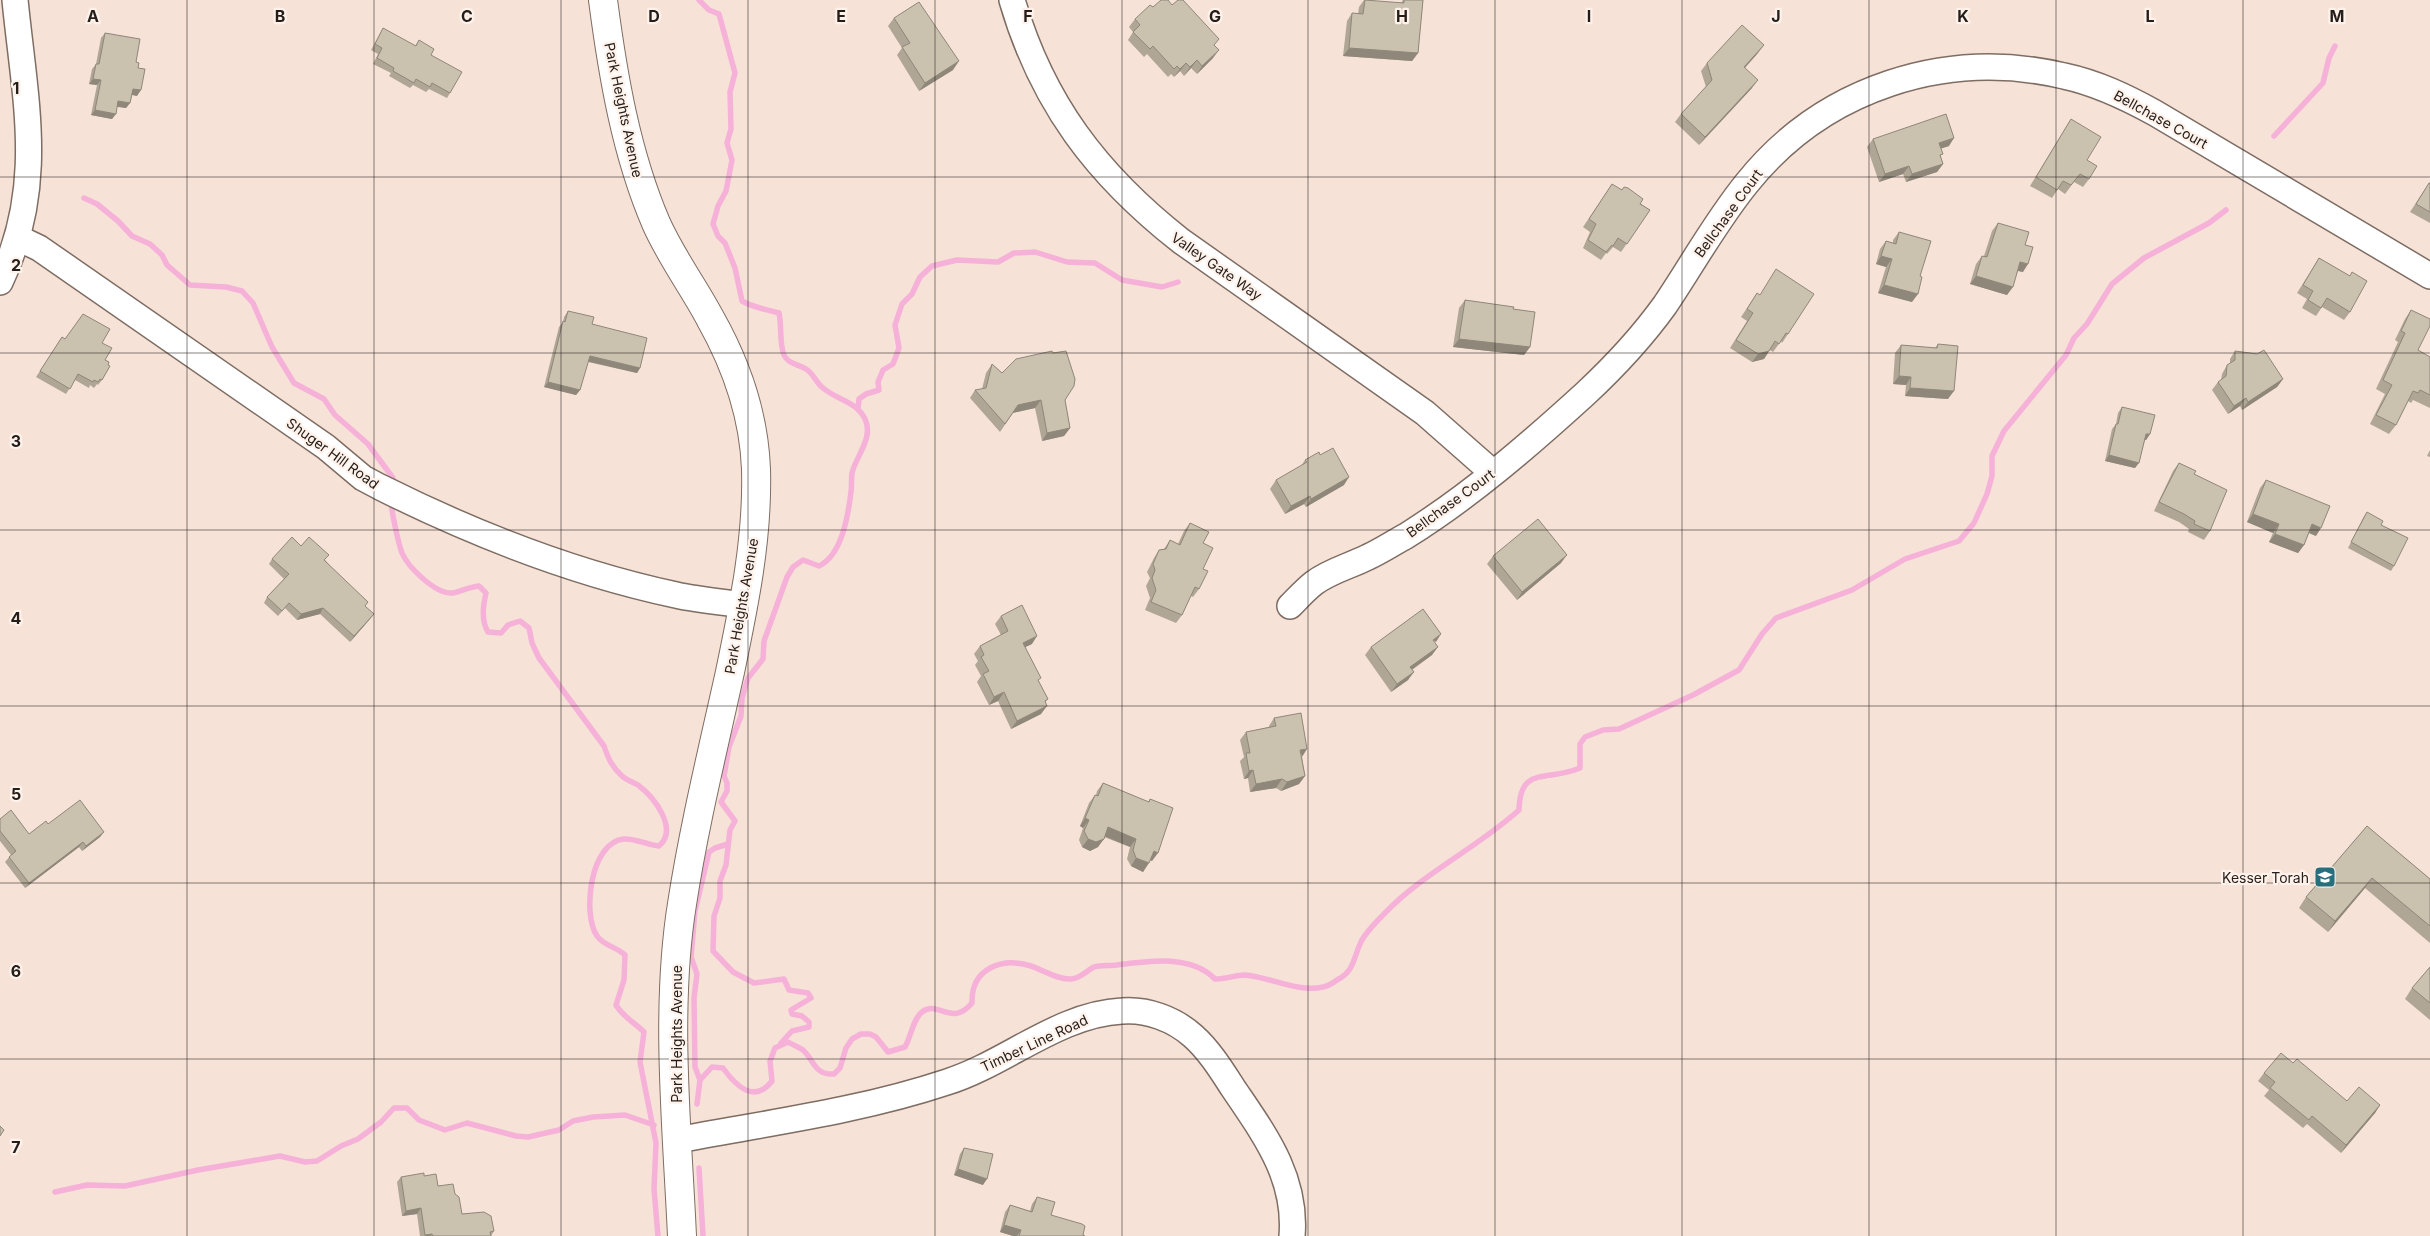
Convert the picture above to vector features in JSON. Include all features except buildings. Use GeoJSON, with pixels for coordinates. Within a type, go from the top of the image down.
{"type":"FeatureCollection","features":[{"type":"Feature","properties":{"kind":"main road","name":"Park Heights Avenue"},"geometry":{"type":"LineString","coordinates":[[603,0],[621,106],[640,182],[658,227],[734,364],[749,416],[756,467],[755,516],[744,605],[682,906],[674,1003],[682,1236]]}},
{"type":"Feature","properties":{"kind":"street"},"geometry":{"type":"LineString","coordinates":[[0,282],[18,238],[23,217],[30,158],[14,0]]}},
{"type":"Feature","properties":{"kind":"street","name":"Valley Gate Way"},"geometry":{"type":"LineString","coordinates":[[1012,0],[1023,37],[1056,105],[1104,171],[1143,211],[1181,241],[1425,413],[1492,472]]}},
{"type":"Feature","properties":{"kind":"street","name":"Bellchase Court"},"geometry":{"type":"LineString","coordinates":[[1290,606],[1315,582],[1368,557],[1406,536],[1452,505],[1543,431],[1627,353],[1663,307],[1746,184],[1790,136],[1842,104],[1878,88],[1913,76],[1948,69],[1975,67],[2020,68],[2064,76],[2096,85],[2125,97],[2155,113],[2430,276]]}},
{"type":"Feature","properties":{"kind":"street","name":"Shuger Hill Road"},"geometry":{"type":"LineString","coordinates":[[18,238],[46,254],[326,447],[364,478],[380,487],[485,537],[627,583],[678,596],[744,605]]}},
{"type":"Feature","properties":{"kind":"street","name":"Timber Line Road"},"geometry":{"type":"LineString","coordinates":[[678,1140],[907,1094],[949,1082],[1078,1020],[1122,1010],[1148,1013],[1169,1020],[1194,1036],[1222,1072],[1264,1133],[1277,1155],[1286,1177],[1292,1209],[1292,1236]]}},
{"type":"Feature","properties":{"kind":"waterway"},"geometry":{"type":"LineString","coordinates":[[699,0],[709,10],[719,14],[735,73],[730,92],[731,129],[727,143],[732,160],[726,191],[718,206],[713,224],[718,236],[725,243],[735,268],[742,301],[779,313],[782,345],[786,358],[809,371],[828,392],[857,408],[865,419],[867,426],[866,440],[852,473],[846,523],[838,544],[827,561],[819,566],[803,560],[793,567],[787,577],[764,641],[763,659],[748,678],[742,698],[741,716],[729,747],[724,776],[727,783],[727,791],[721,802],[735,821],[730,830],[726,865],[720,881],[720,898],[714,916],[713,951],[733,972],[754,983],[784,979],[789,990],[808,993],[811,998],[791,1010],[792,1014],[802,1016],[809,1022],[809,1027],[792,1031],[781,1043]]}},
{"type":"Feature","properties":{"kind":"waterway"},"geometry":{"type":"LineString","coordinates":[[2274,136],[2323,83],[2329,58],[2335,46]]}},
{"type":"Feature","properties":{"kind":"waterway"},"geometry":{"type":"LineString","coordinates":[[84,198],[97,204],[118,221],[132,236],[150,244],[162,255],[167,265],[190,285],[226,287],[242,291],[253,303],[272,347],[294,383],[324,399],[335,415],[368,444],[393,478],[392,485]]}},
{"type":"Feature","properties":{"kind":"waterway"},"geometry":{"type":"LineString","coordinates":[[700,1080],[712,1067],[723,1068],[739,1086],[752,1092],[759,1091],[772,1081],[770,1061],[775,1048],[788,1042],[803,1050],[819,1070],[827,1074],[834,1074],[840,1068],[846,1048],[852,1039],[861,1034],[870,1034],[876,1037],[888,1052],[905,1047],[916,1019],[922,1012],[928,1009],[951,1013],[958,1013],[964,1010],[972,1003],[973,991],[977,981],[983,974],[990,968],[1009,963],[1031,966],[1066,979],[1078,977],[1096,966],[1155,961],[1168,961],[1194,966],[1205,971],[1215,979],[1245,975],[1255,976],[1304,988],[1327,986],[1343,977],[1350,969],[1360,944],[1370,928],[1399,899],[1486,837],[1519,810],[1524,786],[1538,777],[1580,768],[1580,744],[1585,737],[1603,730],[1619,729],[1693,695],[1739,670],[1762,634],[1776,618],[1852,590],[1905,559],[1959,541],[1974,523],[1987,494],[1992,476],[1992,456],[2004,431],[2066,355],[2074,338],[2087,324],[2112,284],[2144,258],[2209,223],[2226,210]]}},
{"type":"Feature","properties":{"kind":"waterway"},"geometry":{"type":"LineString","coordinates":[[858,409],[859,399],[866,394],[879,390],[878,382],[883,370],[893,364],[899,348],[895,325],[902,304],[912,294],[920,277],[932,266],[957,260],[998,262],[1014,253],[1035,252],[1067,262],[1095,263],[1122,280],[1162,287],[1178,282]]}},
{"type":"Feature","properties":{"kind":"waterway"},"geometry":{"type":"LineString","coordinates":[[391,499],[400,548],[410,565],[423,579],[439,590],[453,593],[479,586],[486,593],[483,608],[488,632],[501,633],[508,625],[520,621],[529,628],[532,643],[539,658],[604,746],[613,766],[619,773],[638,785],[651,797],[665,822],[666,831],[664,839],[659,846],[628,839],[612,843],[603,852],[597,865],[592,880],[590,896],[592,926],[597,936],[603,942],[625,955],[624,980],[616,1005],[625,1016],[644,1032],[640,1062],[656,1143],[654,1189],[658,1236]]}},
{"type":"Feature","properties":{"kind":"waterway"},"geometry":{"type":"LineString","coordinates":[[697,1104],[700,1080],[695,1067],[694,998],[697,974],[691,957],[695,911],[709,852],[728,844]]}},
{"type":"Feature","properties":{"kind":"waterway"},"geometry":{"type":"LineString","coordinates":[[55,1192],[87,1185],[125,1186],[198,1170],[280,1156],[305,1162],[317,1161],[341,1146],[358,1139],[381,1122],[394,1108],[407,1108],[419,1120],[445,1130],[467,1123],[516,1136],[528,1137],[559,1130],[573,1121],[593,1117],[625,1115],[654,1125]]}},
{"type":"Feature","properties":{"kind":"waterway"},"geometry":{"type":"LineString","coordinates":[[699,1168],[703,1236]]}},
{"type":"Feature","properties":{"kind":"place","name":"Kesser Torah"},"geometry":{"type":"Point","coordinates":[2325,877]}}]}
